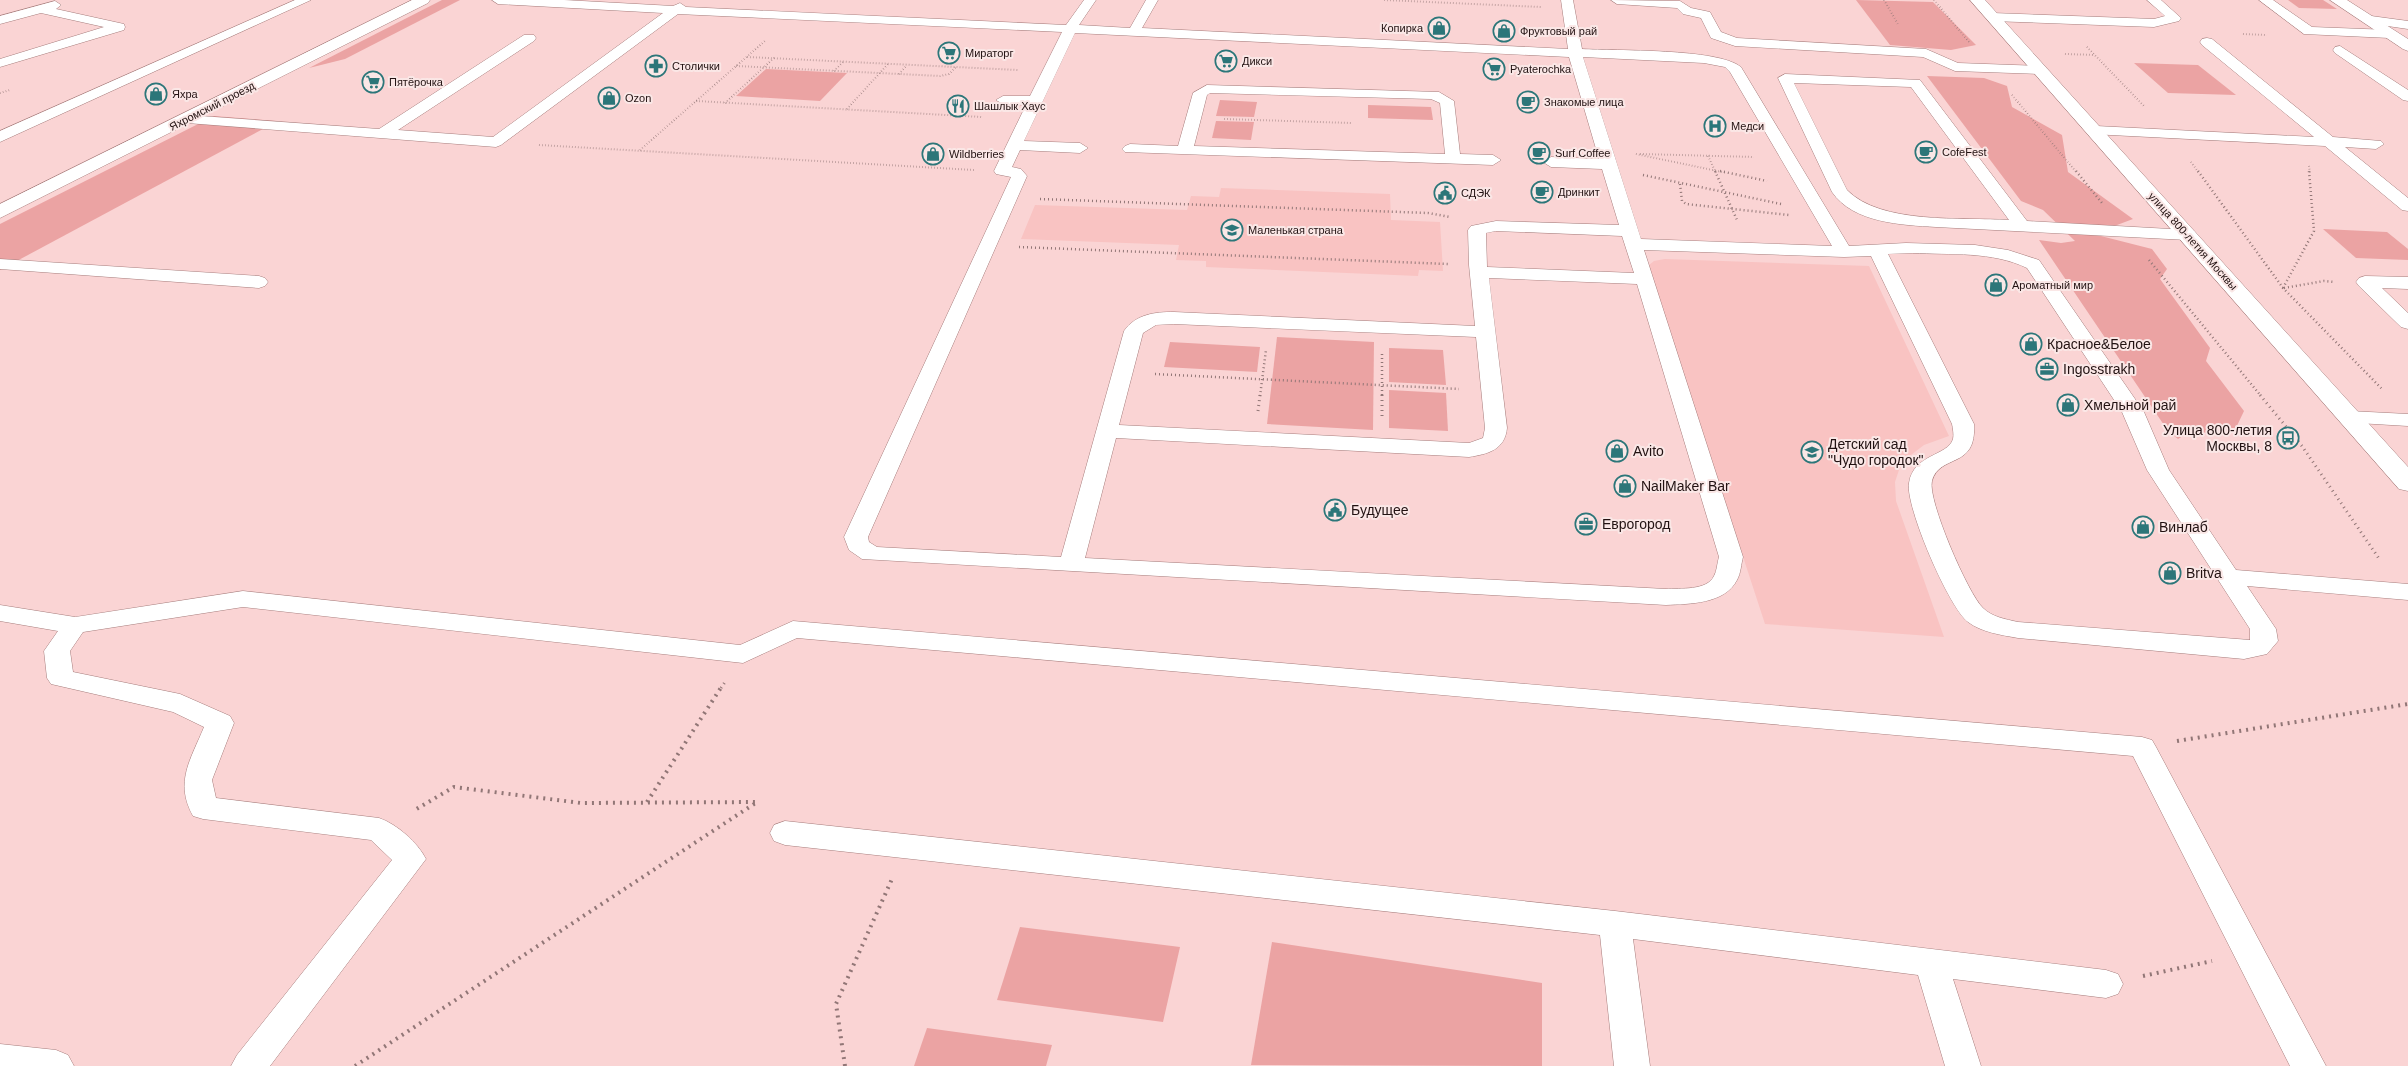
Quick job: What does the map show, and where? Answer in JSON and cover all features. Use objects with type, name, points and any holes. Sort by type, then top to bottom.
[{"type":"main road","name":"Яхромский проезд","points":[[0,212],[423,0]]},
{"type":"main road","name":"улица 800-летия Москвы","points":[[1977,0],[2096,131],[2408,483]]},
{"type":"main road","points":[[2337,0],[2408,46]]},
{"type":"lane","points":[[0,137],[305,0]]},
{"type":"lane","points":[[498,0],[1134,32],[1238,44],[1574,53],[1665,63],[1704,59],[1729,64],[1736,70],[1844,252]]},
{"type":"lane","points":[[187,119],[496,142],[688,0]]},
{"type":"lane","points":[[1090,0],[1070,30],[1002,171],[1015,172],[1019,176],[856,537],[856,545],[871,554],[1666,597],[1697,594],[1712,589],[1724,580],[1731,557],[1574,53],[1566,0]]},
{"type":"lane","points":[[1134,32],[1152,0]]},
{"type":"lane","points":[[1617,0],[1680,5],[1687,11],[1706,15],[1716,34],[1735,42],[1926,53],[1955,67],[2041,70]]},
{"type":"lane","points":[[1992,17],[2154,23],[2175,18],[2153,0]]},
{"type":"lane","points":[[2265,0],[2309,31],[2390,34]]},
{"type":"lane","points":[[0,20],[64,2]]},
{"type":"lane","points":[[0,63],[119,27],[41,9]]},
{"type":"lane","points":[[2367,20],[2408,25]]},
{"type":"lane","points":[[383,133],[529,38]]},
{"type":"lane","points":[[2207,42],[2408,206]]},
{"type":"lane","points":[[2340,50],[2408,97]]},
{"type":"lane","points":[[2022,226],[1915,83],[1785,78],[1840,192],[1857,206],[1884,215],[1906,219],[2022,226],[2126,232],[2188,235]]},
{"type":"lane","points":[[1186,150],[1203,90],[1220,88],[1434,95],[1447,101],[1453,159]]},
{"type":"lane","points":[[1003,100],[1036,102]]},
{"type":"lane","points":[[2096,131],[2332,145],[2376,144]]},
{"type":"lane","points":[[1014,145],[1080,148]]},
{"type":"lane","points":[[1130,149],[1493,160]]},
{"type":"lane","points":[[1551,162],[1610,167]]},
{"type":"lane","points":[[1106,431],[1469,450],[1481,448],[1491,443],[1496,437],[1476,236],[1480,228],[1496,226],[1750,248],[1844,252],[1878,250],[1913,248],[1966,258],[2013,255],[2033,264],[2133,412],[2158,470],[2262,629],[2265,641],[2258,648],[2244,650],[2018,630],[1993,625],[1973,614],[1962,600],[1921,500],[1918,486],[1927,466],[1959,450],[1964,444],[1966,435],[1963,424],[1878,250]]},
{"type":"lane","points":[[0,264],[259,282]]},
{"type":"lane","points":[[1479,272],[1645,279]]},
{"type":"lane","points":[[2408,283],[2364,282],[2408,322]]},
{"type":"lane","points":[[1071,565],[1122,372],[1134,331],[1140,324],[1148,320],[1174,318],[1486,332]]},
{"type":"lane","points":[[2349,417],[2408,420]]},
{"type":"lane","points":[[2228,577],[2405,592]]},
{"type":"lane","points":[[0,613],[75,625],[243,599],[743,654],[793,630],[2142,747],[2308,1066]]},
{"type":"lane","points":[[75,625],[57,651],[60,678],[180,704],[220,723],[196,780],[203,808],[379,830],[411,859],[249,1066]]},
{"type":"lane","points":[[785,833],[1615,924],[2106,984]]},
{"type":"lane","points":[[1615,924],[1632,1066]]},
{"type":"lane","points":[[1931,963],[1964,1066]]},
{"type":"lane","points":[[0,1060],[56,1066]]},
{"type":"path","points":[[1384,0],[1447,1],[1526,6]]},
{"type":"path","points":[[1934,0],[1982,58],[1971,62],[1981,74],[2000,81],[2302,446],[2405,592]]},
{"type":"path","points":[[2060,19],[2171,134],[2283,288],[2387,395]]},
{"type":"path","points":[[640,150],[772,34]]},
{"type":"path","points":[[2235,34],[2273,35]]},
{"type":"path","points":[[2057,54],[2095,55]]},
{"type":"path","points":[[747,57],[1023,70]]},
{"type":"path","points":[[725,103],[774,58]]},
{"type":"path","points":[[834,71],[843,61]]},
{"type":"path","points":[[846,109],[888,64]]},
{"type":"path","points":[[898,74],[907,64]]},
{"type":"path","points":[[736,66],[940,76],[949,74],[956,67]]},
{"type":"path","points":[[1257,152],[1267,90]]},
{"type":"path","points":[[1194,118],[1351,124],[1352,93]]},
{"type":"path","points":[[696,101],[991,117]]},
{"type":"path","points":[[496,142],[1002,171]]},
{"type":"path","points":[[2283,288],[2314,231],[2308,154],[2332,145]]},
{"type":"path","points":[[1788,159],[1630,153],[1806,189]]},
{"type":"path","points":[[1708,156],[1750,248]]},
{"type":"path","points":[[1610,167],[1820,212]]},
{"type":"path","points":[[1680,183],[1682,201],[1686,204],[1794,216]]},
{"type":"path","points":[[1009,198],[1428,213],[1451,217],[1480,228]]},
{"type":"path","points":[[988,246],[1443,264]]},
{"type":"path","points":[[2283,288],[2324,281]]},
{"type":"path","points":[[1255,439],[1270,322]]},
{"type":"path","points":[[1382,328],[1382,446]]},
{"type":"path","points":[[1122,372],[1492,391]]},
{"type":"path","points":[[646,802],[743,654]]},
{"type":"path","points":[[2142,747],[2408,704]]},
{"type":"path","points":[[355,1066],[756,802],[581,803],[454,787],[379,830]]},
{"type":"path","points":[[845,1066],[836,1004],[906,846]]},
{"type":"path","points":[[2106,984],[2249,952]]},
{"type":"shaded area","points":[[442,0],[460,0],[345,59],[309,68]]},
{"type":"shaded area","points":[[1856,0],[1933,2],[1976,45],[1951,50],[1890,45]]},
{"type":"shaded area","points":[[2288,0],[2323,0],[2337,9],[2299,8]]},
{"type":"shaded area","points":[[2134,63],[2198,65],[2236,95],[2168,93]]},
{"type":"shaded area","points":[[766,69],[847,73],[820,101],[736,96]]},
{"type":"shaded area","points":[[1927,76],[1984,78],[2007,86],[2012,107],[2062,135],[2068,172],[2133,219],[2093,234],[2152,249],[2167,269],[2160,279],[2210,348],[2206,361],[2244,411],[2234,432],[2188,433],[2178,439],[2168,431],[2039,240],[2061,243],[2075,241],[2043,210],[2021,201]]},
{"type":"shaded area","points":[[1220,100],[1257,102],[1254,117],[1216,116]]},
{"type":"shaded area","points":[[1368,105],[1431,107],[1433,120],[1368,118]]},
{"type":"shaded area","points":[[214,116],[278,121],[0,270],[0,224]]},
{"type":"shaded area","points":[[1216,121],[1254,122],[1251,140],[1212,138]]},
{"type":"shaded area","name":"Маленькая страна","points":[[1221,188],[1390,194],[1391,220],[1440,222],[1443,271],[1419,270],[1418,276],[1206,267],[1206,261],[1176,260],[1179,245],[1021,239],[1035,205],[1187,210],[1191,196],[1219,197]]},
{"type":"shaded area","points":[[2323,229],[2387,232],[2408,249],[2408,260],[2356,258]]},
{"type":"shaded area","name":"Детский сад \"Чудо городок\"","points":[[1665,259],[1869,266],[1949,436],[1924,445],[1907,458],[1899,470],[1895,482],[1896,501],[1944,637],[1765,624],[1649,269],[1649,265],[1654,261]]},
{"type":"shaded area","points":[[1277,337],[1374,342],[1373,430],[1267,424]]},
{"type":"shaded area","points":[[1170,342],[1260,347],[1257,372],[1164,367]]},
{"type":"shaded area","points":[[1389,348],[1443,350],[1446,385],[1389,382]]},
{"type":"shaded area","points":[[1389,390],[1446,393],[1448,431],[1389,428]]},
{"type":"shaded area","points":[[1020,927],[1180,947],[1163,1022],[997,1000]]},
{"type":"shaded area","points":[[1272,942],[1542,983],[1542,1066],[1251,1065]]},
{"type":"shaded area","points":[[927,1028],[1052,1045],[1046,1066],[914,1066]]},
{"type":"place","name":"Копирка","points":[[1439,28]]},
{"type":"place","name":"Фруктовый рай","points":[[1504,31]]},
{"type":"place","name":"Мираторг","points":[[949,53]]},
{"type":"place","name":"Дикси","points":[[1226,61]]},
{"type":"place","name":"Столички","points":[[656,66]]},
{"type":"place","name":"Pyaterochka","points":[[1494,69]]},
{"type":"place","name":"Пятёрочка","points":[[373,82]]},
{"type":"place","name":"Яхра","points":[[156,94]]},
{"type":"place","name":"Ozon","points":[[609,98]]},
{"type":"place","name":"Знакомые лица","points":[[1528,102]]},
{"type":"place","name":"Шашлык Хаус","points":[[958,106]]},
{"type":"place","name":"Медси","points":[[1715,126]]},
{"type":"place","name":"CofeFest","points":[[1926,152]]},
{"type":"place","name":"Surf Coffee","points":[[1539,153]]},
{"type":"place","name":"Wildberries","points":[[933,154]]},
{"type":"place","name":"Дринкит","points":[[1542,192]]},
{"type":"place","name":"СДЭК","points":[[1445,193]]},
{"type":"place","name":"Маленькая страна","points":[[1232,230]]},
{"type":"place","name":"Ароматный мир","points":[[1996,285]]},
{"type":"place","name":"Красное&Белое","points":[[2031,344]]},
{"type":"place","name":"Ingosstrakh","points":[[2047,369]]},
{"type":"place","name":"Хмельной рай","points":[[2068,405]]},
{"type":"place","name":"Улица 800-летия Москвы, 8","points":[[2288,438]]},
{"type":"place","name":"Avito","points":[[1617,451]]},
{"type":"place","name":"Детский сад \"Чудо городок\"","points":[[1812,452]]},
{"type":"place","name":"NailMaker Bar","points":[[1625,486]]},
{"type":"place","name":"Будущее","points":[[1335,510]]},
{"type":"place","name":"Еврогород","points":[[1586,524]]},
{"type":"place","name":"Винлаб","points":[[2143,527]]},
{"type":"place","name":"Britva","points":[[2170,573]]}]
